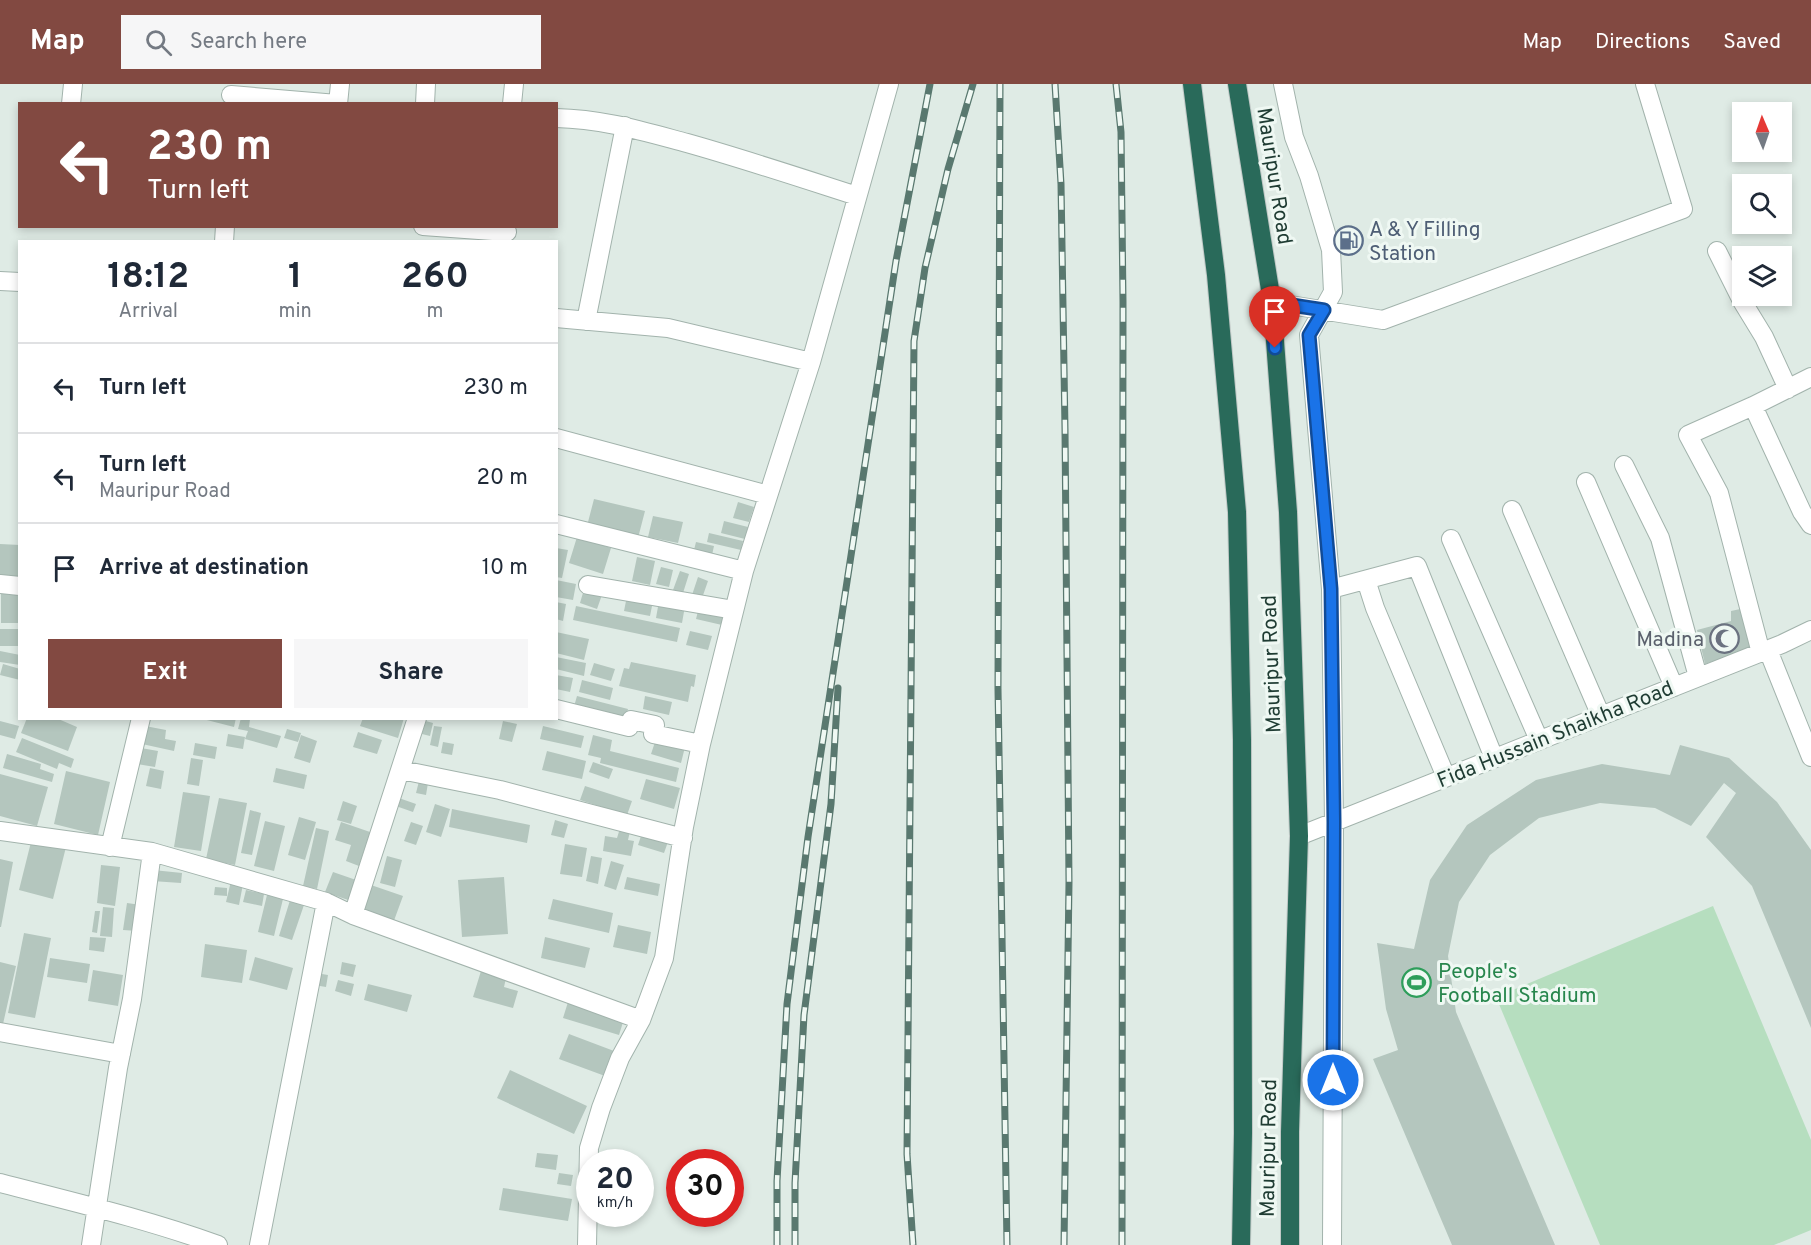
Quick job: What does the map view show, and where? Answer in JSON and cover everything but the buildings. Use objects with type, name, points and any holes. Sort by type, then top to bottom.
[{"type":"highway","name":"Mauripur Road","points":[[1192,84],[1216,275],[1237,512],[1242,740],[1241,1245]]},
{"type":"highway","name":"Mauripur Road","points":[[1237,84],[1272,302],[1288,512],[1299,836],[1290,1132],[1290,1245]]},
{"type":"street","points":[[71,102],[74,84]]},
{"type":"street","points":[[338,102],[340,84]]},
{"type":"street","points":[[425,102],[426,84]]},
{"type":"street","points":[[512,102],[514,84]]},
{"type":"street","points":[[586,1245],[589,1148],[620,1058],[641,1020],[664,958],[682,838],[701,744],[744,571],[811,362],[889,84]]},
{"type":"street","points":[[1283,84],[1294,137],[1309,176],[1331,250],[1333,292],[1309,335],[1331,589],[1334,822],[1332,1245]]},
{"type":"street","points":[[1272,302],[1383,320],[1683,209],[1646,84]]},
{"type":"street","points":[[231,94],[317,102]]},
{"type":"street","points":[[558,118],[585,119],[625,126],[747,160],[857,196]]},
{"type":"street","points":[[586,321],[625,126]]},
{"type":"street","points":[[447,228],[507,233]]},
{"type":"street","points":[[1716,251],[1764,337],[1788,389]]},
{"type":"street","points":[[0,281],[18,282]]},
{"type":"street","points":[[558,318],[668,328],[811,362]]},
{"type":"street","points":[[1811,377],[1688,435],[1719,493],[1765,651],[1811,757]]},
{"type":"street","points":[[1753,406],[1802,512],[1811,525]]},
{"type":"street","points":[[558,439],[768,495]]},
{"type":"street","points":[[1624,465],[1660,538],[1698,677]]},
{"type":"street","points":[[1586,482],[1674,687]]},
{"type":"street","points":[[1512,510],[1601,716]]},
{"type":"street","points":[[558,524],[744,571]]},
{"type":"street","points":[[1451,538],[1539,740]]},
{"type":"street","points":[[1331,589],[1417,566],[1494,758]]},
{"type":"street","points":[[1366,580],[1446,777]]},
{"type":"street","points":[[0,584],[18,586]]},
{"type":"street","points":[[588,585],[734,610]]},
{"type":"street","name":"Fida Hussain Shaikha Road","points":[[1299,836],[1765,651],[1811,630]]},
{"type":"street","points":[[558,709],[629,727],[631,720],[655,725],[653,734],[701,744]]},
{"type":"street","points":[[110,847],[141,720]]},
{"type":"street","points":[[353,915],[416,720]]},
{"type":"street","points":[[401,770],[500,790],[682,838]]},
{"type":"street","points":[[0,831],[152,852],[327,902],[353,915],[641,1020]]},
{"type":"street","points":[[91,1245],[121,1054],[132,999],[152,852]]},
{"type":"street","points":[[259,1245],[327,902]]},
{"type":"street","points":[[0,1032],[121,1054]]},
{"type":"street","points":[[0,1183],[97,1207],[218,1245]]},
{"type":"green space","points":[[1713,906],[1811,1140],[1811,1230],[1774,1245],[1600,1245],[1496,997]]},
{"type":"railway","points":[[777,1245],[777,1181],[787,1004],[808,837],[896,261],[930,84]]},
{"type":"railway","points":[[913,1245],[907,1154],[914,341],[925,268],[948,169],[973,84]]},
{"type":"railway","points":[[1000,84],[998,689],[1007,1245]]},
{"type":"railway","points":[[1055,84],[1061,184],[1069,882],[1064,1245]]},
{"type":"railway","points":[[1116,84],[1121,132],[1123,302],[1122,1245]]},
{"type":"railway","points":[[795,1245],[795,1183],[804,1015],[831,804],[838,688]]},
{"type":"place","name":"A & Y Filling Station","points":[[1348,241]]},
{"type":"place","name":"Madina","points":[[1725,639]]},
{"type":"place","name":"People's Football Stadium","points":[[1417,983]]},
{"type":"route","points":[[1275,348],[1272,302],[1324,310],[1309,335],[1331,589],[1334,822],[1333,1080]]}]
